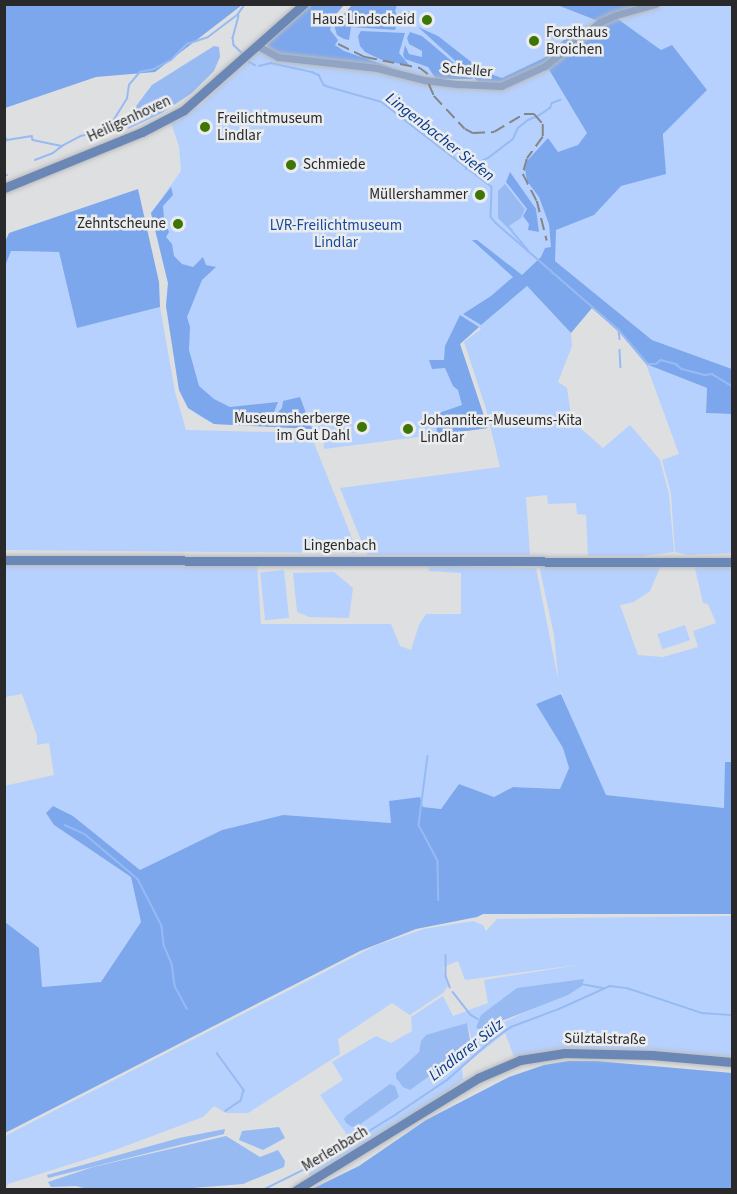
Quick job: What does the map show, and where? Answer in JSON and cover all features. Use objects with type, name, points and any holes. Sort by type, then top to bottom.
[{"type":"main road","name":"Heiligenhoven","points":[[4,188],[163,122],[206,93],[304,4]]},
{"type":"main road","name":"Lingenbach","points":[[4,560],[732,562]]},
{"type":"main road","name":"Sülztalstraße","points":[[390,1133],[478,1078],[520,1060],[564,1053],[651,1055],[732,1062]]},
{"type":"main road","name":"Merlenbach","points":[[296,1190],[390,1133]]},
{"type":"street","name":"Scheller","points":[[258,46],[278,57],[376,68],[424,80],[501,86],[545,66],[600,22],[655,4]]},
{"type":"green space","points":[[381,5],[557,5],[598,21],[520,77],[482,85],[471,80],[424,78],[393,68],[317,59],[325,28]]},
{"type":"green space","name":"LVR-Freilichtmuseum Lindlar","points":[[659,5],[732,5],[732,369],[652,340],[555,261],[527,286],[571,333],[572,346],[558,382],[567,388],[572,421],[603,448],[630,425],[660,460],[669,494],[674,552],[642,556],[588,556],[586,515],[577,514],[576,503],[548,504],[547,495],[526,497],[530,555],[367,555],[340,488],[500,467],[486,409],[464,342],[481,329],[479,327],[460,344],[488,428],[324,449],[323,435],[318,435],[312,429],[214,424],[201,417],[188,408],[179,390],[166,306],[168,283],[151,213],[181,171],[179,146],[171,123],[201,105],[259,50],[274,59],[391,73],[426,82],[482,89],[502,89],[548,68],[569,103],[665,174],[661,50],[615,17]]},
{"type":"green space","points":[[11,251],[59,252],[77,328],[160,307],[175,392],[186,430],[310,433],[358,553],[5,550],[4,266]]},
{"type":"green space","points":[[646,364],[707,388],[706,413],[732,414],[732,553],[688,555],[675,552],[671,494],[662,460],[679,454]]},
{"type":"green space","points":[[5,563],[257,563],[261,624],[391,624],[400,646],[411,650],[419,625],[426,614],[461,614],[461,573],[429,571],[429,566],[536,568],[561,694],[536,704],[563,748],[569,768],[560,789],[513,787],[494,797],[459,784],[441,809],[423,807],[391,823],[283,816],[222,830],[140,870],[73,816],[54,825],[131,877],[141,922],[101,983],[41,987],[39,948],[5,922],[4,786],[54,775],[49,743],[37,745],[37,736],[22,694],[5,697]]},
{"type":"green space","points":[[694,564],[732,564],[732,762],[725,762],[725,808],[605,795],[586,756],[559,687],[554,635],[539,565],[661,565],[650,591],[634,602],[620,605],[638,655],[663,657],[698,647],[693,631],[716,623],[708,604],[703,603]]},
{"type":"green space","points":[[284,570],[289,618],[265,620],[260,573]]},
{"type":"green space","points":[[334,572],[353,588],[349,618],[309,617],[297,612],[293,573]]},
{"type":"green space","points":[[685,625],[690,640],[662,649],[657,634]]},
{"type":"green space","points":[[732,916],[732,1057],[565,1048],[514,1057],[505,1033],[462,1067],[463,1080],[389,1132],[311,1179],[306,1168],[351,1141],[320,1095],[343,1080],[332,1062],[376,1036],[391,1043],[412,1031],[411,1017],[443,996],[453,1016],[488,1003],[484,980],[584,964],[465,980],[458,961],[443,967],[448,986],[443,993],[410,1015],[392,1003],[338,1039],[340,1054],[248,1113],[226,1113],[214,1106],[203,1117],[115,1150],[8,1184],[5,1190],[5,1136],[377,945],[424,929],[473,921],[483,925],[486,931],[497,919]],"holes":[[[496,1005],[534,1008],[485,1031],[481,1015]],[[467,1023],[472,1040],[396,1073],[419,1052],[421,1041],[429,1035]]]},
{"type":"shaded area","points":[[4,5],[242,5],[155,72],[96,77],[5,108]]},
{"type":"shaded area","points":[[311,5],[344,5],[333,18],[330,30],[338,40],[335,45],[344,51],[393,68],[277,54],[270,50],[266,45]]},
{"type":"shaded area","points":[[352,5],[397,5],[395,11],[399,19],[395,30],[351,27],[349,40],[337,35],[334,25]]},
{"type":"shaded area","points":[[557,5],[649,5],[598,21]]},
{"type":"shaded area","points":[[615,17],[661,50],[672,45],[707,90],[663,134],[666,174],[621,186],[594,215],[556,230],[555,261],[652,340],[732,369],[732,414],[706,413],[707,388],[646,364],[620,333],[592,308],[571,333],[527,286],[481,325],[463,314],[491,296],[513,277],[472,240],[477,240],[522,275],[541,257],[545,248],[551,247],[549,224],[539,197],[527,181],[525,169],[527,161],[548,138],[558,152],[578,145],[587,133],[548,68],[596,27]]},
{"type":"shaded area","points":[[418,27],[438,36],[484,72],[502,78],[544,58],[573,32],[589,29],[545,64],[501,84],[482,85]]},
{"type":"shaded area","points":[[361,31],[405,33],[399,53],[410,66],[382,60],[365,52],[360,46],[358,36]]},
{"type":"shaded area","points":[[410,32],[422,36],[473,79],[436,79],[428,67],[405,59],[403,55],[405,45],[409,54],[422,57],[422,51],[409,44],[407,38]]},
{"type":"shaded area","points":[[214,46],[219,47],[220,57],[214,71],[192,93],[162,113],[128,129],[124,122],[152,85]]},
{"type":"shaded area","points":[[510,172],[536,209],[539,232],[528,230],[529,224],[523,216],[527,209],[506,182]]},
{"type":"shaded area","points":[[505,184],[525,209],[521,218],[509,226],[513,230],[511,231],[498,218],[498,191]]},
{"type":"shaded area","points":[[171,187],[173,195],[163,206],[164,219],[169,232],[166,237],[172,244],[174,256],[182,264],[193,267],[203,257],[206,265],[216,267],[202,280],[187,317],[190,327],[189,350],[199,386],[214,399],[230,407],[278,402],[274,412],[265,412],[271,419],[282,408],[283,401],[300,397],[312,429],[214,424],[188,408],[179,390],[166,306],[168,283],[151,213]]},
{"type":"shaded area","points":[[138,189],[159,282],[160,307],[77,328],[59,252],[11,251],[5,266],[5,242],[9,233]]},
{"type":"shaded area","points":[[460,315],[479,327],[460,344],[488,428],[437,435],[436,414],[462,405],[458,390],[453,386],[445,368],[432,369],[429,360],[444,360],[445,346]]},
{"type":"shaded area","points":[[561,694],[606,795],[724,808],[725,762],[732,762],[732,914],[483,914],[416,929],[360,951],[5,1133],[5,922],[39,948],[42,987],[101,982],[141,922],[131,877],[54,825],[46,813],[53,806],[73,816],[140,870],[222,830],[283,815],[391,823],[389,801],[420,797],[423,807],[441,809],[459,784],[494,797],[513,787],[560,789],[569,768],[563,748],[536,704]]},
{"type":"shaded area","points":[[584,979],[582,986],[568,995],[504,1020],[485,1031],[476,1028],[481,1015],[517,988]]},
{"type":"shaded area","points":[[467,1023],[471,1046],[410,1090],[403,1087],[396,1078],[396,1073],[419,1052],[421,1041],[426,1035]]},
{"type":"shaded area","points":[[568,1061],[596,1061],[732,1073],[732,1189],[312,1189],[359,1166],[426,1120],[509,1077],[544,1065]]},
{"type":"shaded area","points":[[390,1084],[395,1086],[399,1097],[359,1125],[352,1127],[346,1123],[344,1119],[346,1116]]},
{"type":"shaded area","points":[[279,1127],[285,1138],[263,1150],[239,1140],[242,1131]]},
{"type":"shaded area","points":[[225,1129],[224,1134],[48,1178],[47,1175],[179,1138]]},
{"type":"shaded area","points":[[226,1136],[260,1157],[278,1150],[285,1161],[284,1167],[243,1184],[180,1189],[88,1189],[76,1186],[51,1187],[48,1182],[93,1167]]},
{"type":"waterway","points":[[4,134],[7,140],[32,136],[33,140],[62,146],[81,136],[108,129],[127,98],[129,85],[140,72],[154,69],[171,60],[187,44],[208,37],[238,14],[245,4]]},
{"type":"waterway","name":"Lingenbacher Siefen","points":[[239,16],[233,38],[234,45],[242,53]]},
{"type":"waterway","name":"Lingenbacher Siefen","points":[[249,62],[255,65]]},
{"type":"waterway","name":"Lingenbacher Siefen","points":[[259,66],[271,63],[312,72],[319,75],[324,85],[382,102],[492,187],[491,217],[496,223],[619,330],[620,339]]},
{"type":"waterway","points":[[466,169],[488,158],[513,139],[518,128],[550,108],[552,103],[560,100]]},
{"type":"waterway","points":[[35,160],[61,147]]},
{"type":"waterway","name":"Lingenbacher Siefen","points":[[512,231],[528,250]]},
{"type":"waterway","name":"Lingenbacher Siefen","points":[[619,330],[648,364],[656,364],[661,360],[676,364],[682,369],[705,375],[712,374],[732,386]]},
{"type":"waterway","name":"Lingenbacher Siefen","points":[[620,350],[621,367]]},
{"type":"waterway","points":[[428,756],[419,825],[438,861],[439,900]]},
{"type":"waterway","points":[[65,825],[86,835],[138,879],[162,926],[164,945],[172,964],[175,986],[187,1009]]},
{"type":"waterway","points":[[446,955],[446,976],[450,987]]},
{"type":"waterway","points":[[581,984],[603,988]]},
{"type":"waterway","name":"Lindlarer Sülz","points":[[263,1190],[319,1162],[392,1117],[447,1080],[491,1041],[511,1027],[610,986],[627,988],[702,1013],[732,1015]]},
{"type":"waterway","points":[[453,992],[471,1015],[478,1019]]},
{"type":"waterway","points":[[217,1053],[244,1090],[241,1101],[226,1111]]},
{"type":"railway","points":[[338,44],[365,57],[420,68],[428,74]]},
{"type":"railway","points":[[429,84],[434,96],[465,129],[473,133],[494,132],[524,114],[534,114],[543,124],[543,137],[527,159],[523,174],[537,201],[547,241]]},
{"type":"place","name":"Haus Lindscheid","points":[[427,20]]},
{"type":"place","name":"Forsthaus Broichen","points":[[534,41]]},
{"type":"place","name":"Freilichtmuseum Lindlar","points":[[205,127]]},
{"type":"place","name":"Schmiede","points":[[291,165]]},
{"type":"place","name":"Müllershammer","points":[[480,195]]},
{"type":"place","name":"Zehntscheune","points":[[178,224]]},
{"type":"place","name":"Museumsherberge im Gut Dahl","points":[[362,427]]},
{"type":"place","name":"Johanniter-Museums-Kita Lindlar","points":[[408,429]]}]
